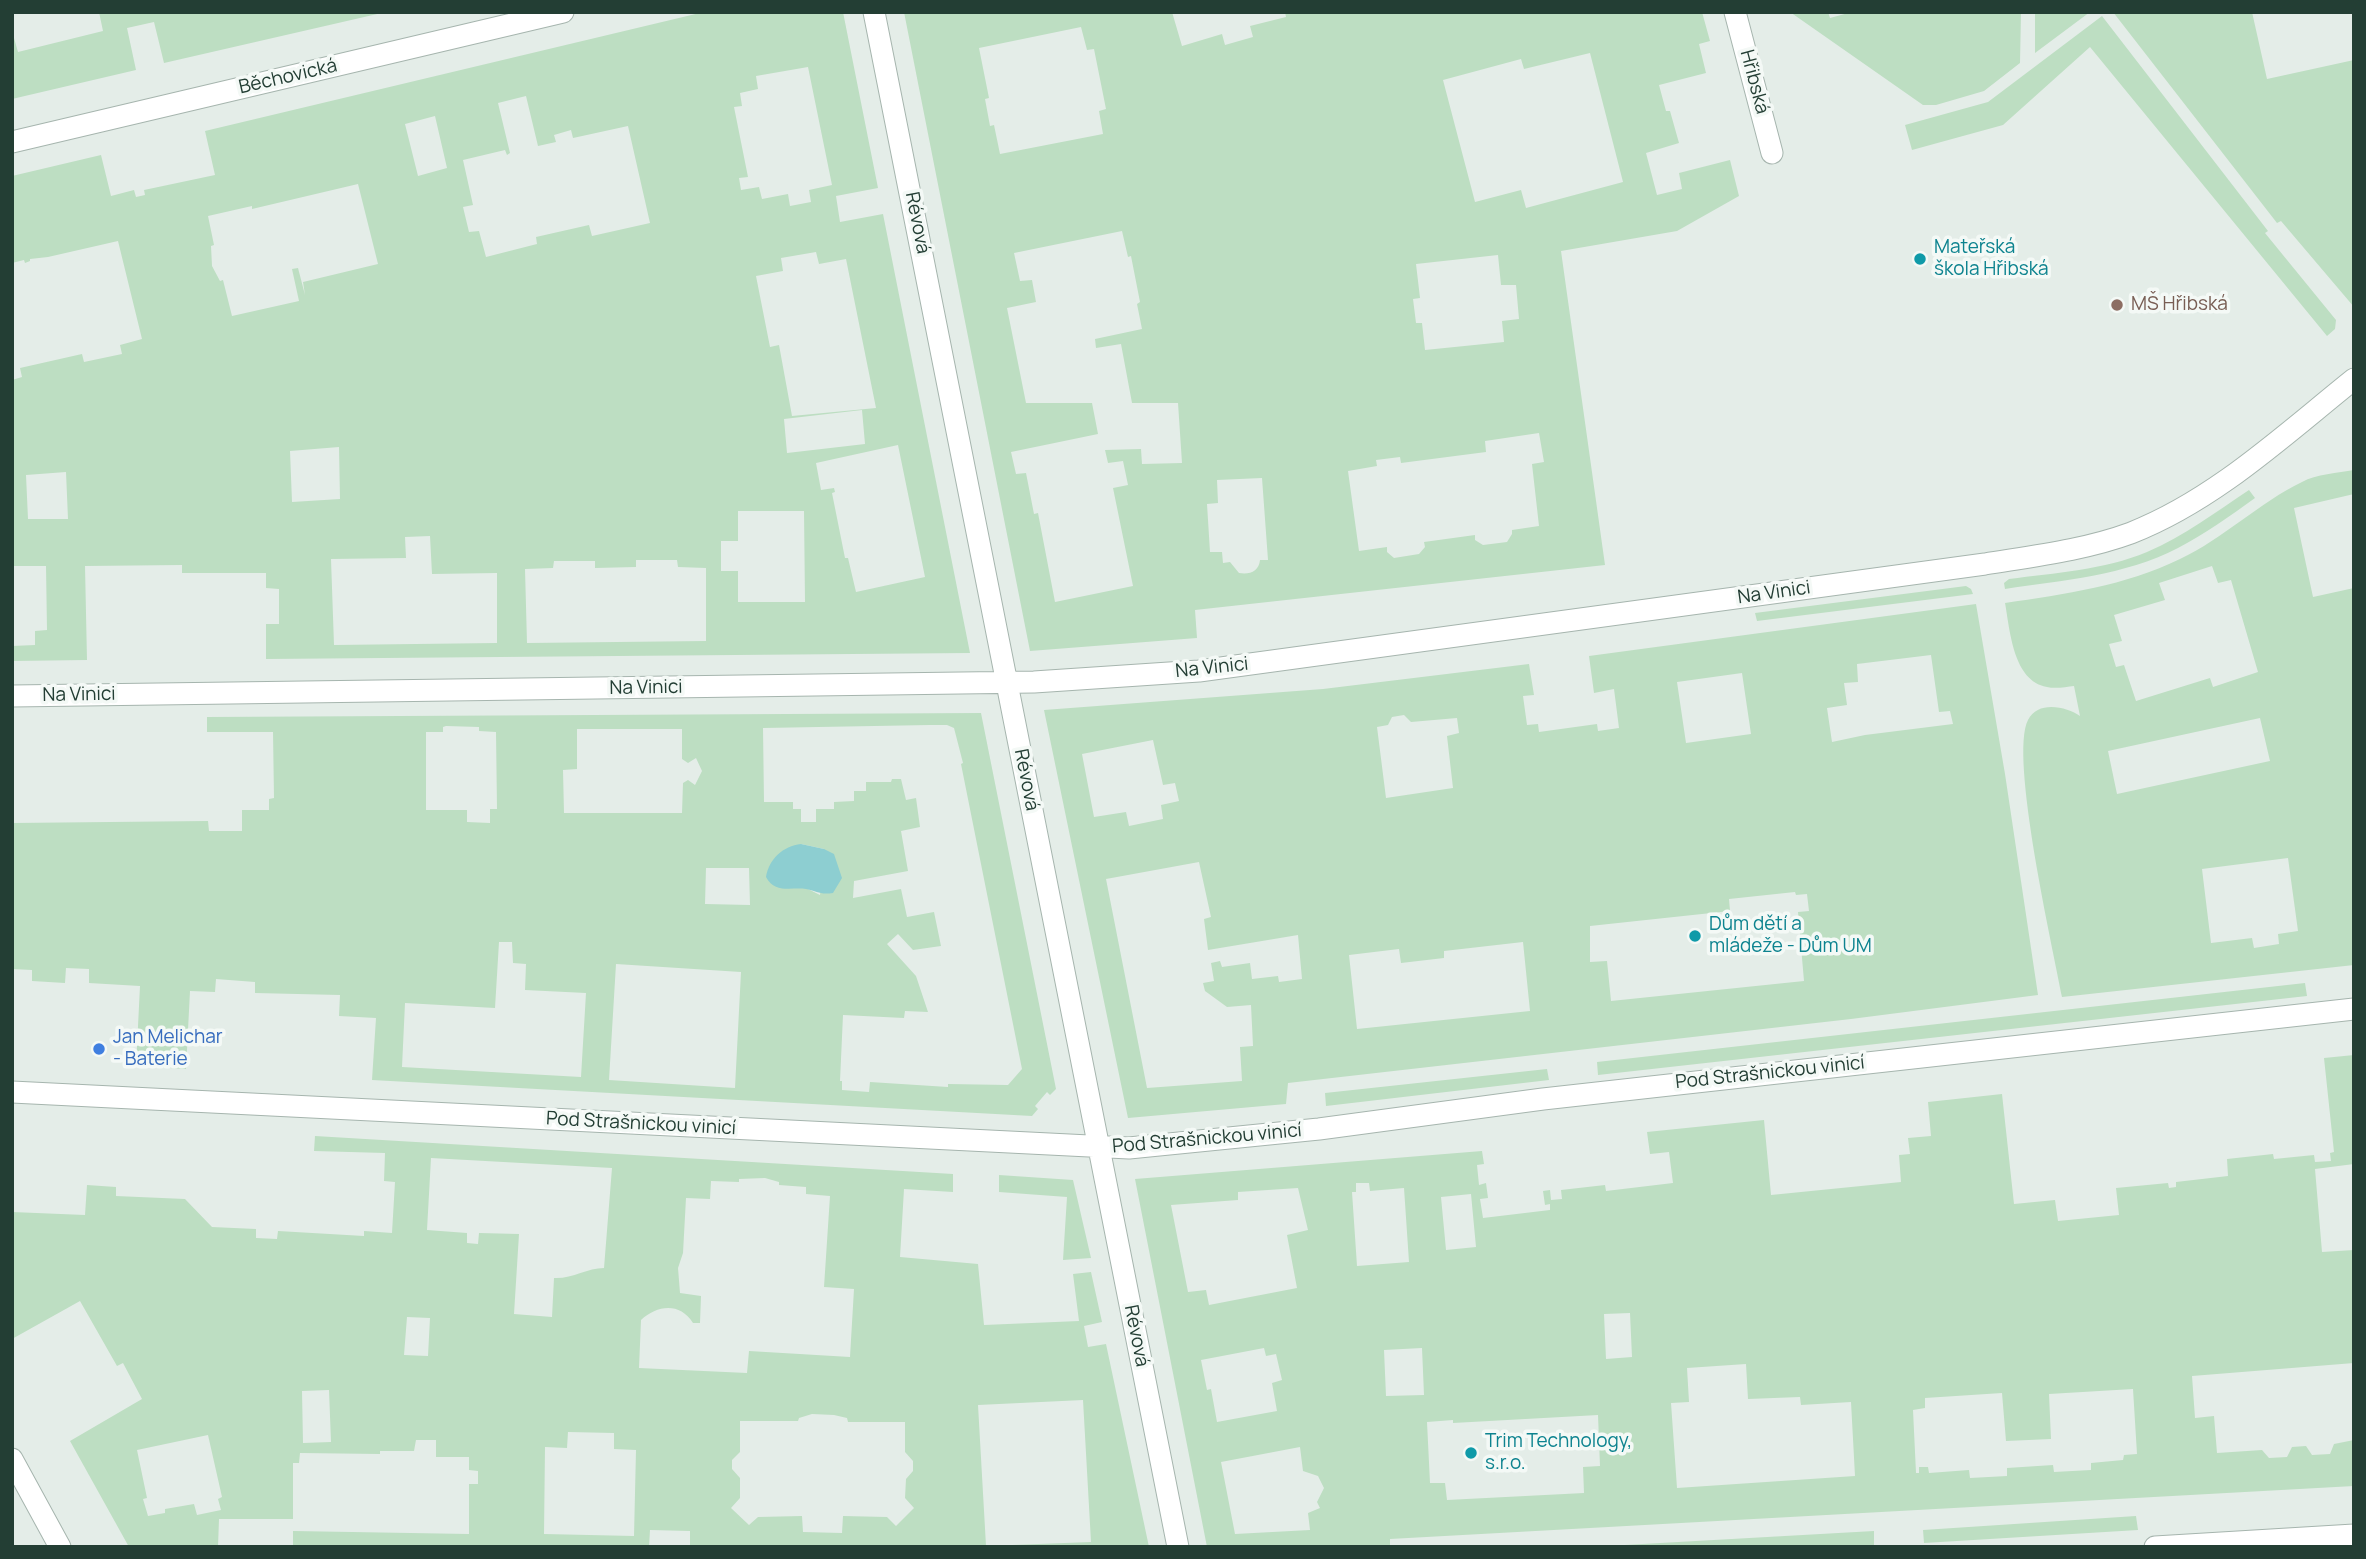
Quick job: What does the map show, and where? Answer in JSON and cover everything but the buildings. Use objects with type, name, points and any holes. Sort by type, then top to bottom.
[{"type":"street","name":"Běchovická","points":[[12,142],[563,12]]},
{"type":"street","name":"Révová","points":[[874,12],[1178,1547]]},
{"type":"street","name":"Hřibská","points":[[1735,12],[1772,153]]},
{"type":"street","name":"Na Vinici","points":[[12,696],[1008,683],[1199,671],[1985,564],[2089,545],[2131,533],[2178,511],[2253,460],[2354,379]]},
{"type":"street","name":"Pod Strašnickou vinicí","points":[[12,1092],[1129,1149],[1319,1129],[1543,1099],[2354,1009]]},
{"type":"street","points":[[12,1459],[54,1545]]},
{"type":"street","points":[[2155,1547],[2354,1535]]},
{"type":"green space","points":[[99,12],[386,12],[164,63],[154,22],[127,28],[136,70],[12,99],[12,31],[18,52],[103,31]]},
{"type":"green space","points":[[704,12],[843,12],[878,188],[836,196],[840,222],[883,214],[970,653],[266,659],[266,624],[279,624],[279,589],[266,588],[266,573],[182,573],[182,565],[85,566],[87,660],[12,661],[12,646],[35,645],[35,631],[47,630],[46,566],[12,566],[12,380],[22,377],[20,368],[82,354],[84,362],[122,354],[120,345],[142,339],[118,241],[30,259],[25,263],[24,260],[12,263],[12,176],[101,155],[111,196],[134,190],[136,197],[145,195],[144,190],[215,175],[205,131]],"holes":[[[808,67],[832,185],[809,190],[811,202],[790,206],[788,194],[762,199],[759,187],[741,190],[739,178],[748,177],[734,107],[742,106],[740,93],[758,89],[756,76]],[[526,96],[538,146],[556,142],[554,135],[571,130],[573,138],[628,126],[650,223],[592,236],[589,225],[536,237],[537,244],[486,257],[479,231],[469,232],[463,207],[473,205],[463,160],[505,150],[507,155],[510,153],[498,103]],[[435,116],[447,168],[418,176],[405,124]],[[358,184],[378,264],[303,282],[305,295],[298,268],[292,269],[299,301],[232,316],[223,280],[220,281],[212,266],[211,246],[214,245],[208,216],[252,206],[252,209]],[[816,252],[819,264],[846,259],[876,408],[792,416],[779,345],[770,347],[756,276],[783,271],[781,258]],[[862,410],[865,444],[787,453],[784,419]],[[898,445],[925,577],[856,592],[848,558],[845,558],[832,493],[835,492],[834,488],[821,490],[816,463]],[[339,447],[340,499],[292,502],[290,451]],[[66,472],[68,519],[28,519],[26,475]],[[738,511],[804,511],[805,602],[738,602],[738,571],[721,571],[721,541],[738,541]],[[430,536],[432,574],[497,573],[497,643],[334,645],[331,559],[406,558],[405,537]],[[636,560],[677,560],[678,567],[706,568],[706,641],[527,643],[525,569],[553,568],[554,561],[595,561],[595,568],[636,567]]]},
{"type":"green space","points":[[904,12],[1172,12],[1182,46],[1222,34],[1225,45],[1253,37],[1250,26],[1286,17],[1285,12],[1702,12],[1710,41],[1699,44],[1706,73],[1659,85],[1679,143],[1646,153],[1657,195],[1682,189],[1679,173],[1730,160],[1739,196],[1677,231],[1561,251],[1605,565],[1195,610],[1197,638],[1030,651]],"holes":[[[1081,27],[1087,50],[1094,49],[1106,109],[1099,111],[1103,134],[1000,154],[994,125],[990,126],[985,99],[989,98],[979,48]],[[1590,53],[1623,182],[1526,208],[1521,190],[1475,202],[1443,80],[1521,59],[1524,69]],[[1122,231],[1128,257],[1131,256],[1142,329],[1095,339],[1096,348],[1121,344],[1132,403],[1178,403],[1182,463],[1142,464],[1141,449],[1105,450],[1108,463],[1123,461],[1128,485],[1113,488],[1133,586],[1055,602],[1038,513],[1034,514],[1026,473],[1016,474],[1011,452],[1098,434],[1092,403],[1026,403],[1007,308],[1036,302],[1032,280],[1020,281],[1014,253]],[[1498,255],[1501,285],[1516,285],[1519,319],[1502,321],[1504,342],[1425,350],[1422,323],[1416,323],[1413,299],[1420,298],[1416,264]],[[1539,433],[1544,462],[1532,464],[1539,526],[1512,530],[1507,542],[1483,545],[1475,540],[1475,535],[1424,542],[1425,547],[1419,554],[1394,558],[1387,552],[1387,547],[1359,551],[1348,471],[1377,466],[1376,460],[1400,457],[1401,463],[1486,452],[1485,441]],[[1262,478],[1268,560],[1260,560],[1253,571],[1239,573],[1230,562],[1223,563],[1222,552],[1210,552],[1207,504],[1218,503],[1217,480]]]},
{"type":"green space","points":[[1790,12],[1828,12],[1830,18],[1852,12],[2021,12],[2020,63],[1984,91],[1936,105],[1923,105]]},
{"type":"green space","points":[[2035,12],[2090,12],[2035,53]]},
{"type":"green space","points":[[2113,12],[2252,12],[2267,79],[2354,60],[2354,307],[2281,221],[2277,223]]},
{"type":"green space","points":[[2102,16],[2268,231],[2265,233],[2336,320],[2335,329],[2327,336],[2090,47],[2003,125],[1912,150],[1905,125],[1988,102]]},
{"type":"green space","points":[[2354,470],[2354,494],[2294,508],[2313,597],[2354,588],[2354,965],[2062,997],[2028,811],[2024,740],[2028,720],[2039,710],[2060,708],[2080,716],[2074,686],[2057,688],[2036,683],[2020,665],[2005,603],[2094,588],[2159,568],[2196,551],[2286,490],[2320,475]],"holes":[[[2212,566],[2218,583],[2231,580],[2258,672],[2213,687],[2210,678],[2136,701],[2124,665],[2116,667],[2109,644],[2122,641],[2114,615],[2165,600],[2159,583]],[[2260,718],[2270,761],[2117,794],[2108,751]],[[2288,858],[2298,931],[2278,934],[2279,944],[2254,948],[2252,938],[2211,943],[2202,869]]]},
{"type":"green space","points":[[2249,490],[2255,498],[2198,537],[2157,557],[2093,576],[2005,589],[2004,583],[2009,579],[2097,567],[2147,552],[2187,531]]},
{"type":"green space","points":[[1966,586],[1973,594],[1757,621],[1755,613]]},
{"type":"green space","points":[[1976,604],[2038,995],[1288,1083],[1286,1104],[1128,1118],[1044,710],[1323,689],[1529,664],[1534,695],[1523,696],[1527,725],[1538,724],[1539,732],[1597,724],[1598,731],[1619,728],[1614,689],[1594,693],[1589,656]],"holes":[[[1931,655],[1939,712],[1950,711],[1953,724],[1832,742],[1827,708],[1847,705],[1844,683],[1858,682],[1857,664]],[[1742,673],[1751,734],[1686,743],[1677,682]],[[1404,715],[1411,722],[1457,718],[1459,733],[1447,736],[1453,788],[1386,798],[1377,727],[1388,725],[1392,717]],[[1153,740],[1163,785],[1175,783],[1179,801],[1161,805],[1163,819],[1129,826],[1126,812],[1094,817],[1082,754]],[[1199,862],[1211,917],[1204,919],[1208,950],[1298,935],[1302,979],[1279,982],[1278,976],[1252,979],[1250,963],[1222,967],[1220,961],[1211,963],[1214,981],[1203,983],[1205,991],[1227,1007],[1251,1005],[1253,1046],[1240,1047],[1242,1081],[1147,1088],[1106,879]],[[1795,892],[1796,895],[1807,894],[1809,911],[1798,912],[1804,981],[1611,1001],[1607,961],[1590,962],[1590,926],[1730,911],[1729,899]],[[1523,942],[1530,1011],[1357,1029],[1349,955],[1399,949],[1401,963],[1444,958],[1444,951]]]},
{"type":"green space","points":[[981,713],[1056,1089],[1050,1095],[1047,1092],[1035,1106],[1038,1109],[1032,1116],[372,1080],[376,1018],[339,1016],[340,995],[255,993],[255,982],[216,979],[215,992],[190,991],[186,1069],[136,1066],[140,986],[89,983],[89,969],[66,968],[65,983],[32,981],[32,970],[12,969],[12,823],[208,821],[209,831],[242,831],[242,810],[269,810],[269,799],[274,798],[273,732],[207,732],[207,717]],"holes":[[[930,725],[947,725],[954,728],[1022,1069],[1008,1085],[948,1084],[948,1087],[870,1082],[869,1092],[842,1090],[840,1081],[843,1015],[904,1018],[905,1011],[928,1012],[916,976],[887,944],[898,934],[913,950],[941,946],[934,912],[907,917],[901,889],[853,898],[854,881],[908,871],[901,831],[920,827],[916,798],[906,800],[901,779],[892,779],[891,782],[866,782],[866,791],[854,791],[854,801],[834,802],[834,809],[816,809],[816,822],[801,822],[801,809],[793,809],[793,802],[764,802],[763,728]],[[446,726],[479,727],[479,731],[496,732],[497,809],[490,809],[490,823],[467,822],[467,810],[426,810],[426,732],[443,732],[443,727]],[[577,729],[682,729],[682,759],[688,763],[696,758],[702,771],[695,785],[688,780],[683,783],[682,813],[564,813],[563,770],[577,769]],[[801,844],[824,849],[820,895],[808,889]],[[706,868],[749,868],[750,905],[705,904]],[[499,942],[512,942],[513,963],[526,964],[525,990],[586,993],[581,1077],[402,1067],[405,1003],[495,1008]],[[616,964],[741,972],[735,1088],[609,1080]]]},
{"type":"green space","points":[[2305,983],[2307,996],[1598,1075],[1597,1062]]},
{"type":"green space","points":[[2354,1055],[2354,1164],[2315,1169],[2322,1252],[2354,1250],[2354,1363],[2192,1376],[2195,1418],[2214,1416],[2217,1453],[2262,1450],[2269,1458],[2287,1457],[2292,1447],[2306,1446],[2312,1455],[2330,1454],[2334,1444],[2354,1440],[2354,1486],[1390,1539],[1390,1547],[1207,1547],[1135,1179],[1482,1151],[1484,1164],[1477,1165],[1479,1185],[1486,1183],[1488,1198],[1480,1199],[1483,1218],[1550,1210],[1550,1204],[1545,1205],[1543,1191],[1550,1190],[1551,1200],[1562,1199],[1561,1190],[1605,1185],[1606,1191],[1673,1183],[1669,1152],[1650,1154],[1647,1132],[1764,1120],[1771,1195],[1901,1182],[1899,1155],[1910,1154],[1908,1138],[1931,1136],[1928,1102],[2002,1094],[2014,1204],[2055,1200],[2058,1221],[2119,1215],[2116,1188],[2168,1183],[2169,1188],[2176,1187],[2176,1182],[2228,1176],[2227,1159],[2273,1154],[2274,1159],[2314,1155],[2315,1162],[2331,1161],[2330,1153],[2334,1152],[2324,1058]],"holes":[[[1356,1183],[1369,1183],[1370,1191],[1404,1188],[1409,1262],[1357,1266],[1352,1192],[1356,1192]],[[1298,1188],[1308,1230],[1287,1235],[1297,1288],[1209,1305],[1206,1290],[1188,1292],[1171,1205],[1238,1200],[1238,1192]],[[1471,1194],[1476,1247],[1446,1250],[1441,1197]],[[1630,1313],[1632,1357],[1606,1359],[1604,1314]],[[1264,1348],[1266,1356],[1276,1354],[1282,1380],[1272,1383],[1277,1411],[1217,1422],[1211,1389],[1207,1390],[1201,1360]],[[1422,1348],[1424,1395],[1386,1396],[1384,1350]],[[1746,1364],[1748,1399],[1800,1397],[1801,1405],[1851,1402],[1855,1476],[1677,1488],[1671,1403],[1689,1402],[1687,1368]],[[2133,1389],[2137,1454],[2124,1455],[2123,1460],[2091,1463],[2091,1470],[2054,1472],[2053,1465],[2007,1468],[2007,1476],[1970,1478],[1969,1470],[1929,1473],[1928,1467],[1919,1467],[1919,1473],[1916,1473],[1913,1410],[1925,1408],[1925,1398],[2002,1393],[2006,1441],[2051,1439],[2049,1394]],[[1598,1415],[1600,1466],[1583,1467],[1584,1493],[1447,1500],[1445,1483],[1430,1483],[1427,1422]],[[1300,1447],[1303,1471],[1318,1476],[1324,1488],[1317,1502],[1320,1508],[1308,1513],[1310,1530],[1235,1534],[1221,1462]]]},
{"type":"green space","points":[[1547,1069],[1549,1080],[1326,1106],[1325,1093]]},
{"type":"green space","points":[[315,1136],[953,1174],[953,1192],[904,1189],[900,1257],[978,1264],[984,1325],[1079,1321],[1073,1274],[1091,1272],[1102,1322],[1084,1326],[1088,1347],[1106,1344],[1149,1547],[690,1547],[690,1531],[650,1530],[649,1547],[293,1547],[293,1531],[469,1534],[469,1484],[478,1484],[478,1471],[469,1470],[469,1457],[436,1457],[436,1440],[416,1440],[414,1451],[380,1451],[380,1454],[300,1453],[299,1463],[293,1463],[293,1519],[219,1519],[218,1547],[129,1547],[70,1441],[142,1399],[123,1363],[117,1366],[80,1301],[12,1339],[12,1212],[85,1215],[87,1185],[116,1187],[116,1196],[185,1199],[212,1227],[256,1229],[256,1238],[277,1239],[278,1231],[364,1236],[364,1231],[392,1233],[395,1182],[384,1181],[385,1153],[314,1151]],"holes":[[[431,1158],[612,1168],[604,1268],[554,1278],[552,1317],[514,1314],[519,1234],[479,1233],[478,1244],[467,1243],[467,1233],[427,1230]],[[765,1178],[779,1182],[779,1185],[806,1187],[806,1194],[830,1196],[824,1287],[854,1289],[850,1357],[749,1351],[747,1373],[639,1368],[641,1320],[647,1315],[661,1309],[675,1309],[688,1316],[693,1323],[700,1323],[701,1296],[680,1293],[678,1268],[683,1253],[686,1198],[710,1199],[711,1181],[739,1182],[739,1179]],[[407,1317],[430,1318],[428,1356],[404,1355]],[[329,1390],[331,1442],[303,1443],[302,1391]],[[1083,1400],[1091,1542],[986,1546],[978,1405]],[[812,1414],[834,1415],[847,1418],[848,1422],[905,1422],[905,1452],[913,1461],[913,1471],[906,1479],[905,1498],[914,1508],[896,1526],[887,1517],[843,1516],[842,1533],[803,1532],[802,1516],[758,1517],[749,1525],[731,1508],[740,1498],[740,1478],[732,1469],[732,1460],[740,1452],[740,1421],[798,1421],[799,1418]],[[568,1432],[614,1433],[614,1449],[636,1450],[634,1536],[544,1534],[545,1447],[567,1448]],[[208,1435],[222,1497],[218,1499],[221,1510],[197,1515],[194,1504],[165,1509],[165,1513],[148,1516],[143,1499],[147,1498],[137,1450]]]},
{"type":"green space","points":[[999,1175],[1073,1180],[1091,1258],[1063,1260],[1067,1197],[999,1192]]},
{"type":"green space","points":[[2136,1516],[2138,1530],[1924,1543],[1923,1530]]},
{"type":"green space","points":[[1874,1531],[1874,1546],[1589,1547]]},
{"type":"water","points":[[801,844],[834,854],[842,878],[833,893],[779,888],[766,877],[778,854],[788,847]]},
{"type":"place","name":"Mateřská škola Hřibská","points":[[1920,259]]},
{"type":"place","name":"MŠ Hřibská","points":[[2117,305]]},
{"type":"place","name":"Dům dětí a mládeže - Dům UM","points":[[1695,936]]},
{"type":"place","name":"Jan Melichar - Baterie","points":[[99,1049]]},
{"type":"place","name":"Trim Technology, s.r.o.","points":[[1471,1453]]}]
